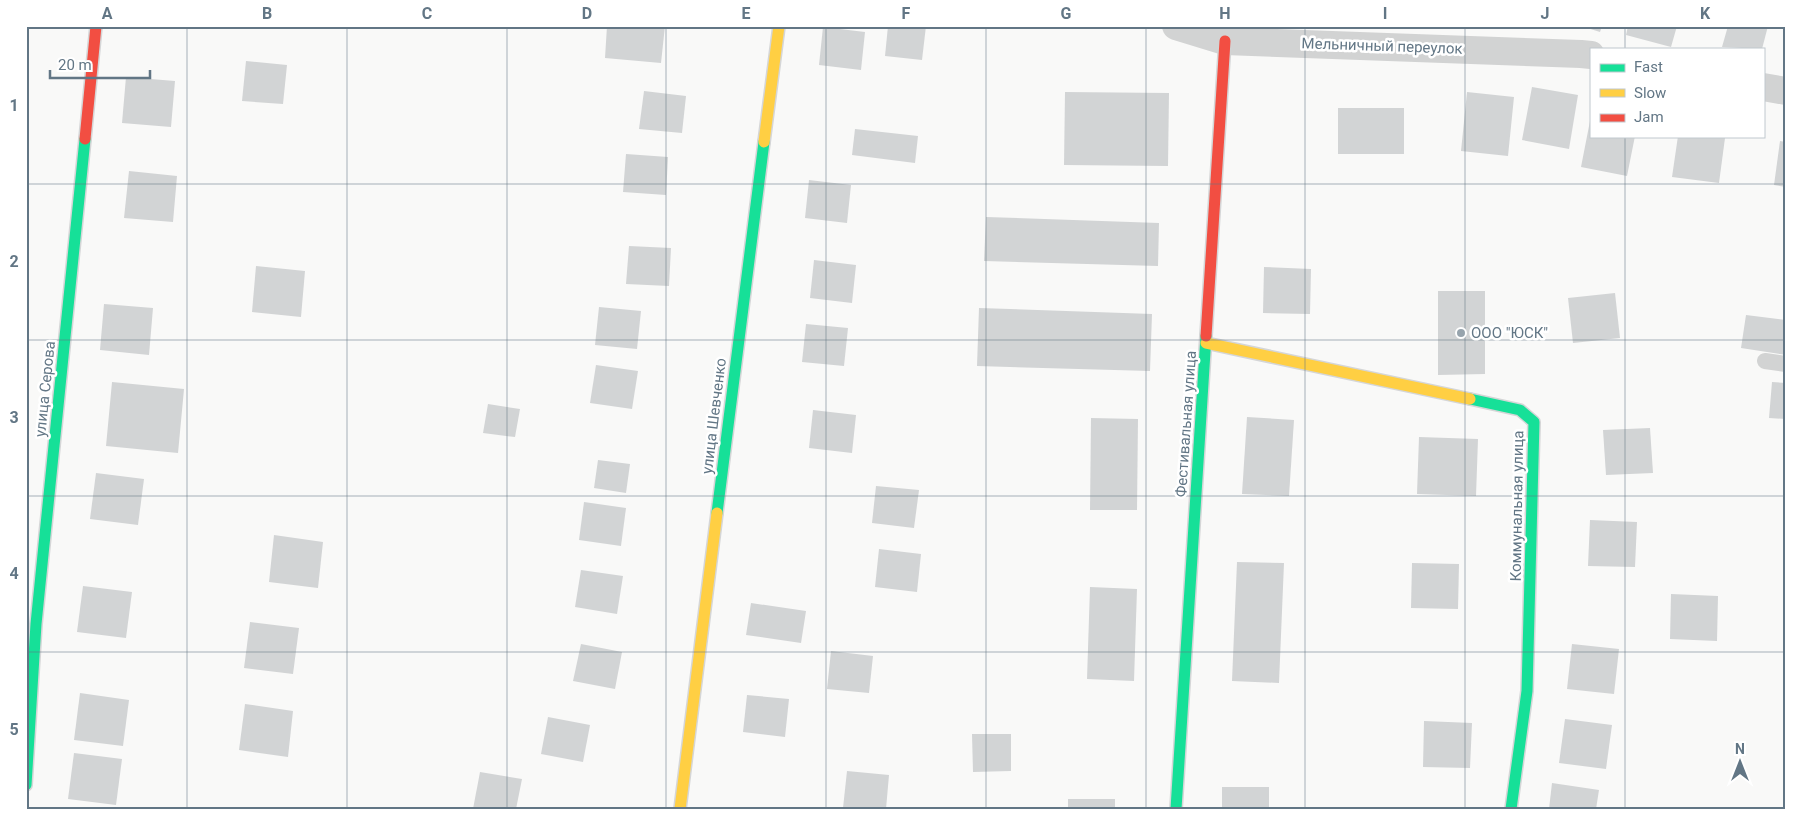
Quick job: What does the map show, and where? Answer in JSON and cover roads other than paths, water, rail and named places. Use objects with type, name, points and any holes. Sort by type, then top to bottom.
[{"type":"street","name":"улица Серова","points":[[26,784],[37,614],[96,26]]},
{"type":"street","name":"улица Шевченко","points":[[680,809],[779,26]]},
{"type":"street","name":"Мельничный переулок","points":[[1176,26],[1225,41],[1590,56]]},
{"type":"street","name":"Фестивальная улица","points":[[1176,809],[1225,41]]},
{"type":"street","points":[[1764,87],[1786,91]]},
{"type":"street","name":"Коммунальная улица","points":[[1206,343],[1520,410],[1534,422],[1527,691],[1511,809]]},
{"type":"lane","points":[[1765,361],[1786,364]]},
{"type":"place","name":"ООО \"ЮСК\"","points":[[1461,333]]}]
